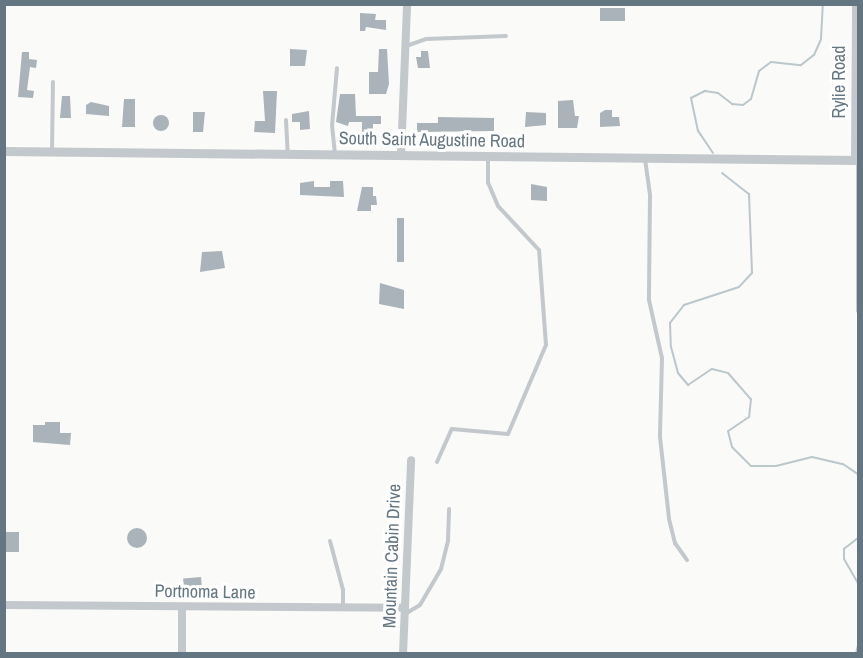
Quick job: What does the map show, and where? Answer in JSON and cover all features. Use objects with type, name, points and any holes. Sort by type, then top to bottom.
[{"type":"street","points":[[401,156],[407,4]]},
{"type":"street","name":"Rylie Road","points":[[856,4],[857,161]]},
{"type":"street","name":"South Saint Augustine Road","points":[[4,151],[857,161]]},
{"type":"street","name":"Mountain Cabin Drive","points":[[403,654],[411,460]]},
{"type":"street","name":"Portnoma Lane","points":[[4,605],[405,611]]},
{"type":"street","points":[[182,606],[182,654]]},
{"type":"lane","points":[[405,46],[426,39],[506,36]]},
{"type":"lane","points":[[335,155],[332,126],[337,68]]},
{"type":"lane","points":[[52,152],[53,82]]},
{"type":"lane","points":[[285,120],[288,154]]},
{"type":"lane","points":[[437,462],[452,429],[508,434],[546,345],[539,250],[498,206],[488,183],[489,157]]},
{"type":"lane","points":[[645,158],[650,196],[649,300],[662,358],[662,449],[675,543],[687,560]]},
{"type":"lane","points":[[857,161],[858,311]]},
{"type":"lane","points":[[405,611],[420,605],[441,569],[448,540],[449,509]]},
{"type":"lane","points":[[330,541],[343,590],[343,610]]},
{"type":"building","points":[[600,8],[625,8],[625,21],[600,21]]},
{"type":"building","points":[[360,13],[376,14],[375,20],[386,20],[386,30],[366,27],[365,31],[360,31]]},
{"type":"building","points":[[290,49],[307,50],[305,66],[290,66]]},
{"type":"building","points":[[379,49],[387,49],[389,84],[386,94],[369,94],[369,72],[378,72]]},
{"type":"building","points":[[421,51],[428,51],[430,68],[418,68],[416,57],[421,57]]},
{"type":"building","points":[[22,52],[29,52],[29,59],[37,60],[36,68],[30,67],[27,90],[34,91],[33,98],[18,97]]},
{"type":"building","points":[[263,91],[277,91],[275,133],[254,132],[255,121],[265,121]]},
{"type":"building","points":[[340,94],[355,94],[356,116],[381,116],[381,124],[373,124],[373,136],[362,136],[362,122],[349,122],[348,126],[336,122]]},
{"type":"building","points":[[62,96],[70,96],[71,118],[60,118]]},
{"type":"building","points":[[124,99],[135,99],[135,127],[122,127]]},
{"type":"building","points":[[573,100],[575,116],[579,116],[577,128],[558,128],[558,101]]},
{"type":"building","points":[[91,102],[109,106],[109,116],[86,114],[86,105]]},
{"type":"building","points":[[612,110],[612,117],[619,117],[620,126],[600,127],[600,113]]},
{"type":"building","points":[[309,111],[310,129],[300,130],[300,122],[292,122],[292,114]]},
{"type":"building","points":[[193,112],[205,112],[203,132],[193,132]]},
{"type":"building","points":[[526,112],[546,113],[546,125],[525,127]]},
{"type":"building","points":[[158,115],[164,115],[169,123],[167,129],[158,131],[153,126],[153,120]]},
{"type":"building","points":[[438,117],[494,118],[494,131],[417,132],[417,123],[438,123]]},
{"type":"building","points":[[314,181],[314,187],[330,187],[330,181],[343,181],[344,197],[300,195],[300,183]]},
{"type":"building","points":[[531,184],[547,187],[547,201],[531,200]]},
{"type":"building","points":[[362,187],[373,187],[373,196],[376,196],[377,205],[371,205],[371,211],[357,211]]},
{"type":"building","points":[[397,218],[404,218],[404,262],[397,262]]},
{"type":"building","points":[[222,251],[225,268],[200,272],[202,252]]},
{"type":"building","points":[[380,283],[404,290],[404,309],[379,304]]},
{"type":"building","points":[[45,422],[60,422],[60,433],[71,433],[70,445],[33,442],[33,425],[45,425]]},
{"type":"building","points":[[137,528],[144,531],[147,538],[144,545],[137,548],[130,545],[127,538],[130,531]]},
{"type":"building","points":[[4,532],[19,532],[19,552],[4,552]]},
{"type":"building","points":[[201,577],[202,588],[184,590],[183,579]]},
{"type":"waterway","points":[[713,153],[698,131],[691,98],[705,91],[718,93],[732,104],[743,105],[751,99],[759,71],[771,62],[801,65],[814,55],[821,39],[823,4]]},
{"type":"waterway","points":[[722,173],[749,194],[752,273],[739,287],[684,305],[670,323],[671,347],[678,373],[688,385],[712,369],[728,373],[751,399],[749,417],[728,431],[732,447],[751,466],[776,466],[812,457],[843,464],[858,474]]},
{"type":"waterway","points":[[858,538],[844,549],[844,559],[858,583]]},
{"type":"waterway","points":[[856,654],[858,645]]}]
